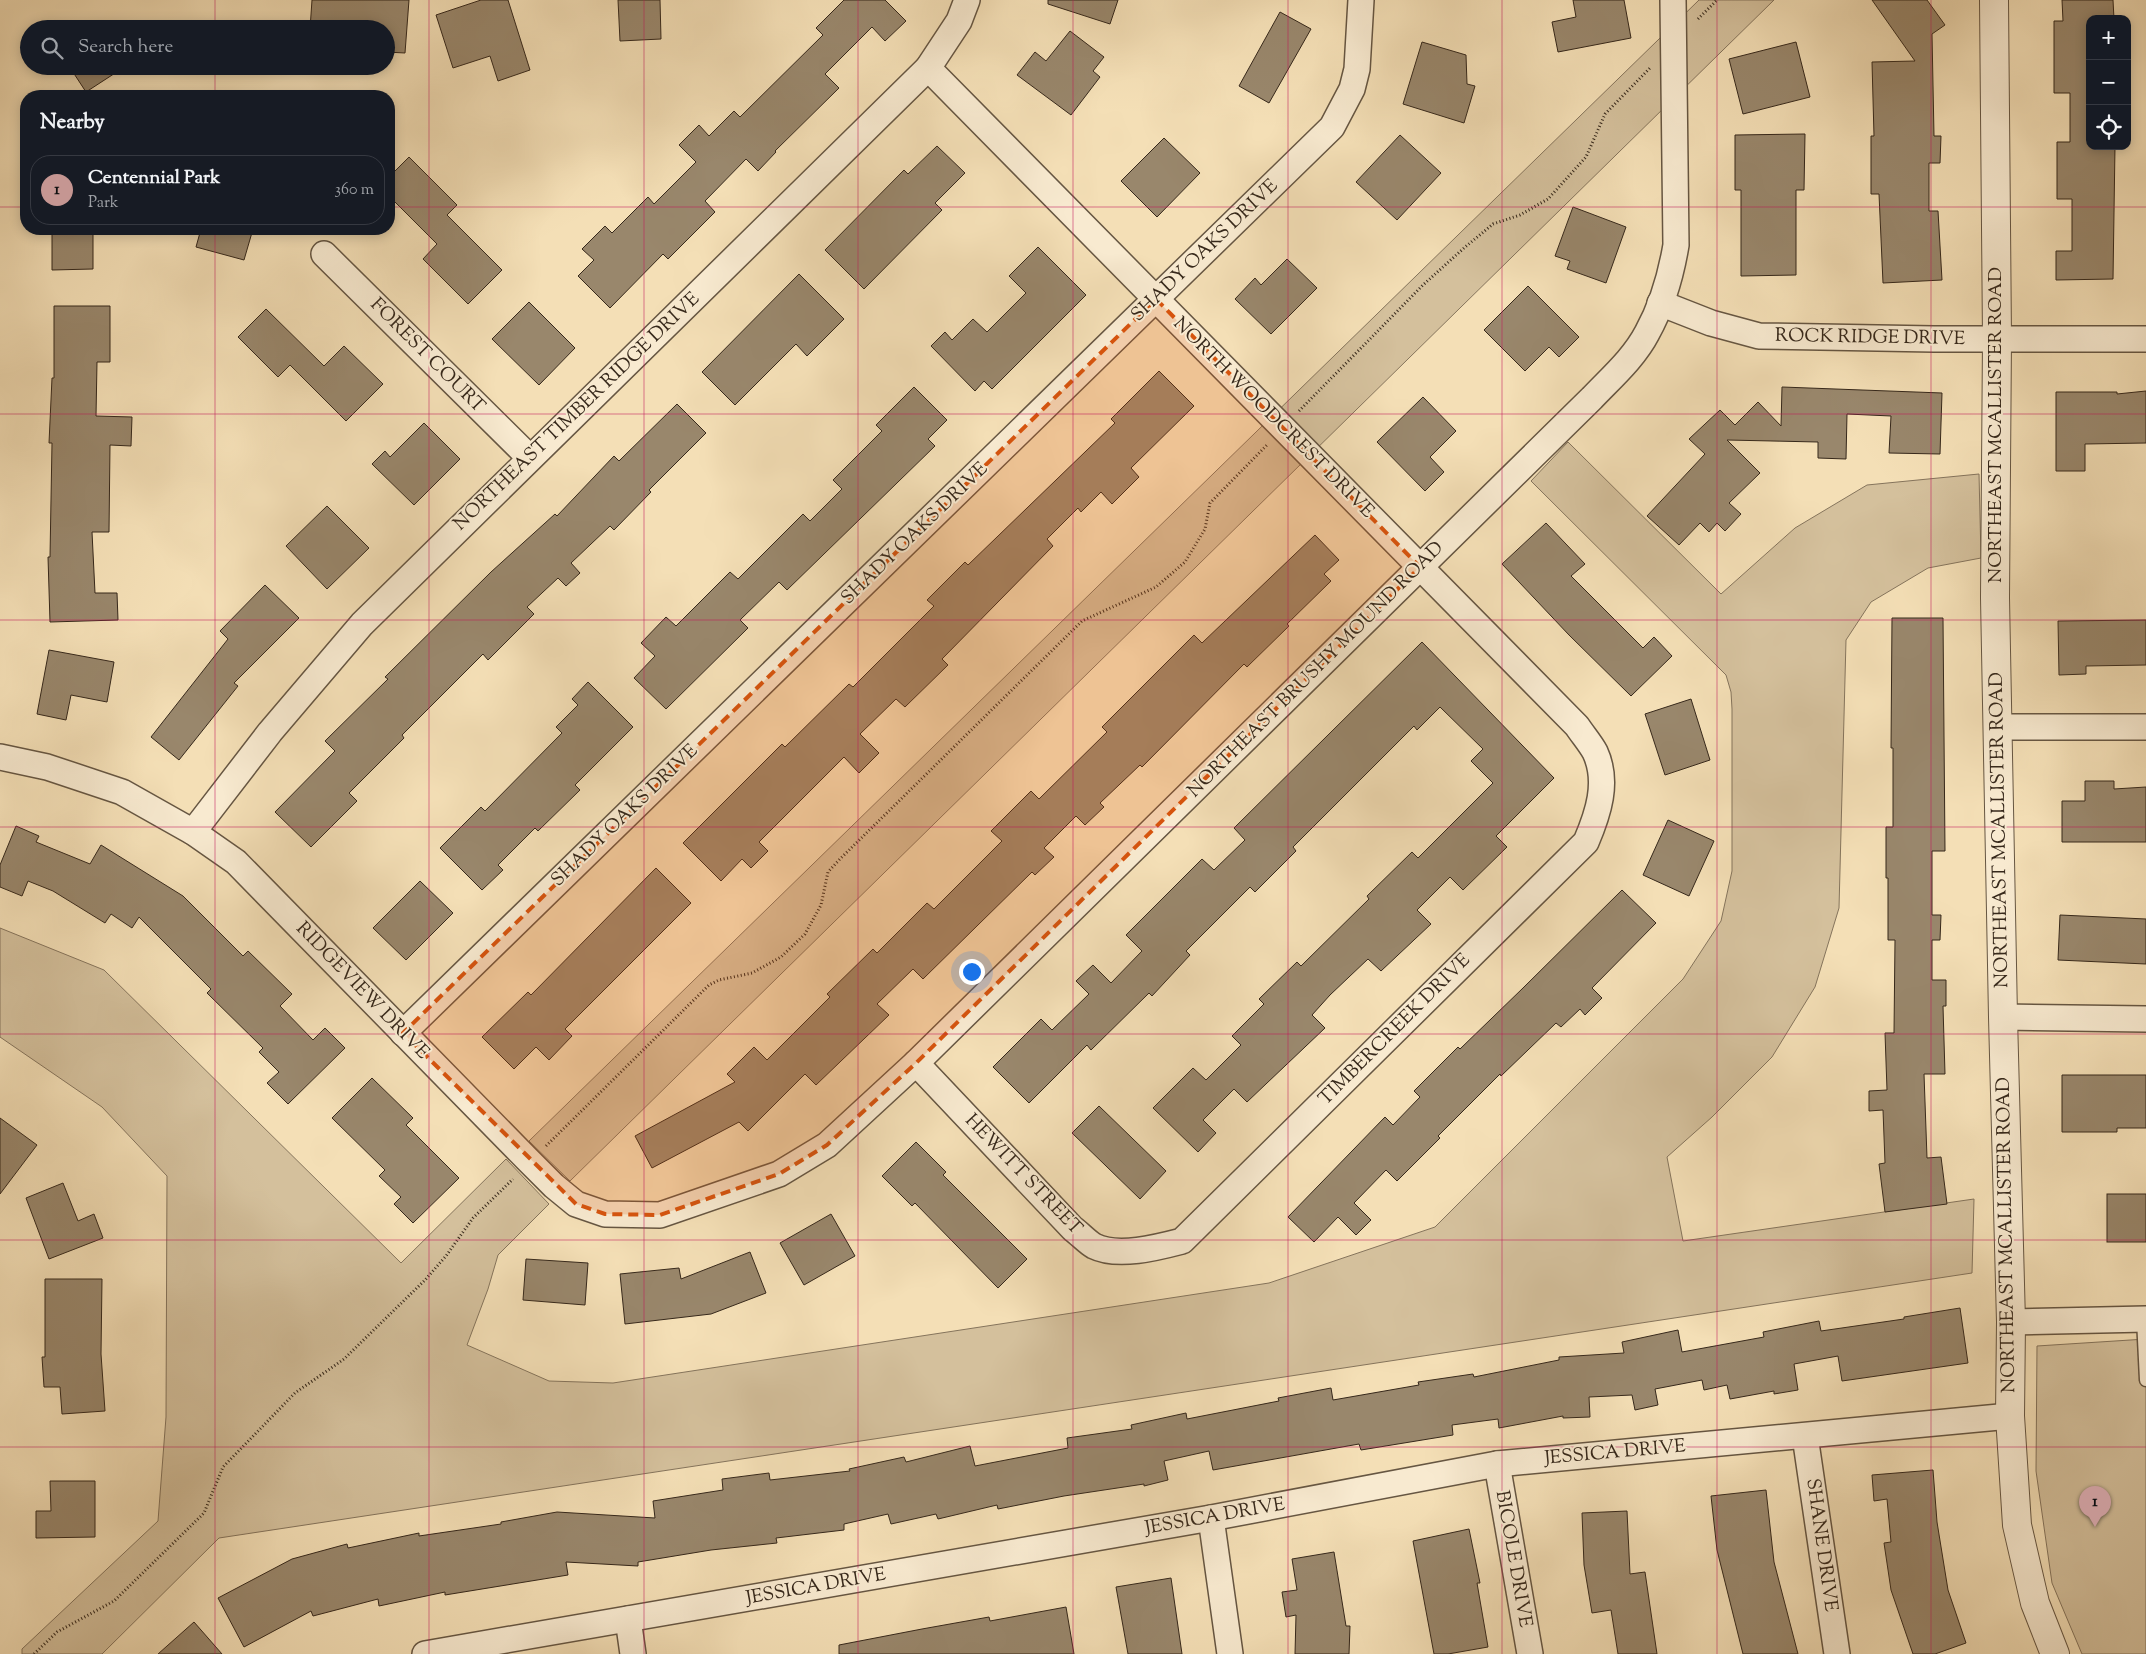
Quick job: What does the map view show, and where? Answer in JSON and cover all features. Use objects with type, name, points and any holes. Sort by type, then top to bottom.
[{"type":"street","name":"NORTHEAST TIMBER RIDGE DRIVE","points":[[193,832],[270,732],[362,624],[928,68],[959,21],[967,0]]},
{"type":"street","name":"SHADY OAKS DRIVE","points":[[403,1033],[1332,127],[1352,89],[1357,69],[1361,0]]},
{"type":"street","name":"NORTHEAST BRUSHY MOUND ROAD","points":[[711,1198],[779,1174],[827,1145],[916,1063],[1592,398],[1627,360],[1647,334],[1671,272],[1676,245],[1673,0]]},
{"type":"street","name":"NORTHEAST MCALLISTER ROAD","points":[[1994,0],[1998,340],[1995,598],[2011,1322],[2010,1416],[2017,1525],[2036,1603],[2055,1654]]},
{"type":"street","name":"NORTH WOODCREST DRIVE","points":[[928,68],[1577,726],[1595,753],[1602,777]]},
{"type":"street","name":"FOREST COURT","points":[[324,254],[530,458]]},
{"type":"street","name":"ROCK RIDGE DRIVE","points":[[1660,303],[1712,323],[1759,336],[1998,340],[2146,339]]},
{"type":"street","points":[[1999,727],[2146,727]]},
{"type":"street","name":"RIDGEVIEW DRIVE","points":[[0,757],[48,767],[122,792],[193,832],[236,862],[530,1162],[554,1186],[576,1204],[605,1214],[660,1215],[711,1198]]},
{"type":"street","name":"TIMBERCREEK DRIVE","points":[[1148,1250],[1182,1241],[1586,842],[1599,810],[1602,777]]},
{"type":"street","points":[[2003,1017],[2146,1019]]},
{"type":"street","name":"HEWITT STREET","points":[[916,1063],[1073,1229],[1095,1246],[1117,1251],[1148,1250]]},
{"type":"street","points":[[2011,1322],[2145,1319]]},
{"type":"street","name":"JESSICA DRIVE","points":[[426,1654],[1211,1518],[1497,1464],[2010,1416]]},
{"type":"street","name":"SHANE DRIVE","points":[[1805,1436],[1837,1654]]},
{"type":"street","name":"BICOLE DRIVE","points":[[1497,1464],[1530,1654]]},
{"type":"street","points":[[1211,1518],[1230,1654]]},
{"type":"street","points":[[628,1619],[633,1654]]},
{"type":"lane","points":[[2145,1319],[2146,1380]]},
{"type":"path","points":[[34,1654],[57,1632],[114,1601],[204,1513],[223,1467],[295,1392],[344,1359],[425,1280],[446,1256],[473,1218],[710,984],[719,980],[752,973],[781,957],[805,934],[821,905],[828,872],[840,858],[1082,621],[1156,587],[1185,562],[1205,530],[1210,503],[1423,285],[1492,224],[1520,215],[1548,199],[1586,157],[1605,114],[1717,0]]},
{"type":"highlighted area","points":[[1156,299],[1420,567],[916,1063],[827,1145],[779,1174],[660,1215],[605,1214],[576,1204],[403,1033]]},
{"type":"shaded area","points":[[1699,0],[1774,0],[570,1181],[529,1141]]},
{"type":"shaded area","points":[[1568,442],[1721,594],[1795,528],[1867,485],[1979,474],[1981,558],[1928,568],[1871,602],[1846,640],[1839,908],[1815,987],[1772,1057],[1712,1117],[1667,1157],[1683,1241],[1974,1199],[1972,1273],[219,1538],[102,1654],[22,1654],[22,1649],[158,1521],[166,1417],[167,1176],[102,1107],[0,1037],[0,928],[104,970],[401,1263],[506,1159],[549,1204],[498,1255],[488,1289],[467,1345],[549,1381],[613,1383],[1269,1283],[1435,1227],[1683,979],[1721,921],[1732,871],[1732,709],[1731,692],[1726,675],[1531,481]]},
{"type":"shaded area","points":[[2146,1339],[2146,1654],[2082,1654],[2052,1583],[2036,1471],[2037,1346]]},
{"type":"building","points":[[312,0],[409,0],[405,53],[395,52],[395,20],[311,20]]},
{"type":"building","points":[[481,0],[508,0],[530,70],[498,81],[490,56],[453,68],[436,15]]},
{"type":"building","points":[[618,0],[660,0],[661,39],[620,41]]},
{"type":"building","points":[[844,0],[885,0],[906,21],[885,41],[872,27],[825,74],[839,88],[775,151],[758,171],[746,159],[705,201],[715,212],[668,259],[663,254],[610,308],[578,276],[594,260],[582,249],[605,226],[612,233],[648,197],[654,204],[696,162],[679,145],[699,125],[709,136],[734,111],[740,117],[823,35],[816,28]]},
{"type":"building","points":[[1048,0],[1118,0],[1110,24],[1048,4]]},
{"type":"building","points":[[1573,0],[1624,0],[1631,38],[1558,52],[1552,22],[1576,17]]},
{"type":"building","points":[[1872,0],[1927,0],[1945,25],[1932,34],[1934,136],[1941,136],[1940,163],[1929,163],[1929,211],[1938,211],[1942,280],[1883,283],[1879,194],[1871,194],[1871,136],[1874,136],[1872,62],[1915,61]]},
{"type":"building","points":[[2062,0],[2113,0],[2114,15],[2086,15],[2086,150],[2115,150],[2113,279],[2056,280],[2056,251],[2072,251],[2072,199],[2057,199],[2057,142],[2070,142],[2070,93],[2054,93],[2054,21],[2063,21]]},
{"type":"building","points":[[1280,12],[1311,29],[1269,103],[1239,86]]},
{"type":"building","points":[[1070,31],[1104,57],[1093,71],[1100,77],[1071,115],[1017,75],[1035,52],[1046,61]]},
{"type":"building","points":[[1422,42],[1466,55],[1467,84],[1475,86],[1464,123],[1403,104]]},
{"type":"building","points":[[1796,42],[1810,97],[1743,114],[1729,59]]},
{"type":"building","points":[[75,75],[112,75],[89,90],[85,90]]},
{"type":"building","points":[[1805,134],[1804,190],[1796,190],[1796,275],[1741,276],[1741,190],[1735,190],[1735,135]]},
{"type":"building","points":[[1400,135],[1441,173],[1397,220],[1356,182]]},
{"type":"building","points":[[1164,138],[1200,173],[1157,217],[1121,181]]},
{"type":"building","points":[[937,146],[965,173],[935,203],[942,210],[864,289],[825,250],[904,170],[908,174]]},
{"type":"building","points":[[409,157],[457,205],[447,215],[502,270],[468,304],[423,259],[437,244],[395,202],[395,171]]},
{"type":"building","points":[[1573,207],[1626,227],[1606,283],[1567,269],[1570,261],[1555,256]]},
{"type":"building","points":[[52,235],[93,235],[93,269],[52,270]]},
{"type":"building","points":[[199,235],[251,235],[244,260],[196,247]]},
{"type":"building","points":[[1038,247],[1086,295],[992,389],[984,381],[975,391],[931,346],[945,332],[952,340],[973,319],[987,332],[1026,293],[1009,276]]},
{"type":"building","points":[[1287,259],[1317,288],[1271,334],[1235,299],[1255,278],[1261,285]]},
{"type":"building","points":[[799,274],[844,319],[807,356],[796,344],[735,405],[702,372]]},
{"type":"building","points":[[1528,286],[1579,337],[1559,357],[1549,347],[1525,371],[1484,330]]},
{"type":"building","points":[[529,302],[575,348],[539,385],[492,339]]},
{"type":"building","points":[[54,306],[110,306],[110,362],[97,362],[96,416],[132,417],[131,446],[110,445],[109,532],[92,532],[95,593],[117,593],[118,620],[50,622],[48,557],[50,557],[52,443],[49,443],[52,378],[54,378]]},
{"type":"building","points":[[266,309],[324,366],[344,346],[383,384],[346,421],[290,365],[278,377],[238,337]]},
{"type":"building","points":[[1159,371],[1194,406],[1131,468],[1139,477],[1112,504],[1101,492],[1081,512],[1078,508],[1047,539],[1053,546],[942,659],[948,665],[905,707],[896,699],[860,734],[879,753],[859,773],[844,757],[759,842],[768,851],[751,868],[742,859],[721,881],[683,843],[782,744],[785,747],[849,684],[853,687],[934,606],[927,600],[965,562],[968,565],[1115,423],[1111,419]]},
{"type":"building","points":[[914,387],[947,420],[928,439],[935,446],[787,590],[779,582],[740,620],[748,628],[666,709],[634,678],[655,656],[641,643],[666,617],[676,626],[730,572],[738,579],[803,514],[810,521],[842,489],[833,480],[882,431],[876,425]]},
{"type":"building","points":[[1782,387],[1942,393],[1940,454],[1889,453],[1891,416],[1847,414],[1846,459],[1818,458],[1818,442],[1727,440],[1760,473],[1729,503],[1741,514],[1725,531],[1717,523],[1709,532],[1700,523],[1679,545],[1647,516],[1705,454],[1689,439],[1720,410],[1735,425],[1758,402],[1781,426]]},
{"type":"building","points":[[2146,391],[2146,443],[2085,444],[2085,471],[2056,471],[2056,392],[2117,392],[2117,394]]},
{"type":"building","points":[[1423,397],[1456,431],[1430,457],[1444,472],[1425,491],[1377,442]]},
{"type":"building","points":[[677,404],[706,433],[649,490],[651,492],[614,530],[610,526],[571,563],[580,573],[566,586],[558,578],[527,607],[534,614],[488,660],[483,654],[402,735],[404,738],[349,793],[357,801],[311,847],[275,812],[335,751],[325,741],[388,679],[385,677],[491,572],[555,514],[557,516],[614,456],[619,461]]},
{"type":"building","points":[[424,423],[460,459],[414,505],[372,464],[385,451],[390,457]]},
{"type":"building","points":[[327,506],[369,548],[327,589],[286,546]]},
{"type":"building","points":[[1546,523],[1585,564],[1571,576],[1643,648],[1654,637],[1672,656],[1631,696],[1569,635],[1502,564]]},
{"type":"building","points":[[1315,535],[1339,560],[1324,574],[1331,581],[1247,667],[1244,664],[1142,767],[1140,765],[1100,803],[1104,807],[1085,825],[1076,816],[1044,848],[1054,857],[1035,875],[1032,872],[923,979],[913,969],[877,1004],[889,1015],[816,1085],[805,1074],[748,1131],[739,1122],[652,1168],[635,1136],[735,1082],[727,1074],[754,1047],[767,1060],[830,997],[827,994],[873,949],[877,953],[927,903],[934,909],[1002,841],[991,831],[1031,791],[1039,799],[1107,732],[1102,727],[1194,635],[1202,643]]},
{"type":"building","points":[[265,585],[299,618],[234,683],[238,686],[179,760],[151,737],[228,639],[220,631]]},
{"type":"building","points":[[1892,618],[1943,618],[1945,851],[1932,851],[1932,915],[1941,915],[1940,940],[1932,940],[1932,980],[1946,980],[1946,1006],[1943,1006],[1945,1074],[1924,1074],[1927,1158],[1941,1157],[1947,1204],[1885,1212],[1879,1164],[1885,1163],[1883,1110],[1869,1111],[1869,1091],[1887,1090],[1885,1033],[1894,1033],[1895,940],[1888,940],[1888,878],[1886,878],[1886,827],[1893,827],[1893,748],[1891,748]]},
{"type":"building","points":[[2146,620],[2146,665],[2086,666],[2086,674],[2059,675],[2058,621]]},
{"type":"building","points":[[1422,642],[1554,778],[1496,836],[1507,847],[1463,890],[1450,877],[1417,910],[1431,924],[1381,971],[1368,959],[1330,995],[1312,1015],[1325,1028],[1247,1102],[1234,1089],[1203,1120],[1216,1133],[1198,1152],[1153,1108],[1193,1068],[1206,1080],[1241,1045],[1232,1036],[1264,1004],[1259,999],[1297,962],[1301,966],[1369,899],[1367,896],[1412,852],[1418,858],[1493,783],[1471,761],[1483,749],[1440,707],[1417,730],[1414,726],[1293,847],[1296,851],[1255,892],[1250,887],[1186,951],[1190,955],[1152,996],[1149,993],[1091,1050],[1087,1045],[1029,1103],[993,1067],[1041,1019],[1052,1030],[1089,994],[1076,981],[1093,965],[1111,983],[1142,951],[1126,935],[1202,859],[1214,870],[1245,840],[1234,828]]},
{"type":"building","points":[[49,650],[114,662],[107,702],[71,695],[66,720],[37,714]]},
{"type":"building","points":[[588,682],[633,727],[575,785],[580,790],[538,831],[535,828],[498,865],[503,870],[482,890],[440,848],[481,807],[485,811],[562,733],[556,727],[578,705],[572,699]]},
{"type":"building","points":[[1691,699],[1710,760],[1665,775],[1645,714]]},
{"type":"building","points":[[2085,781],[2114,781],[2114,789],[2146,787],[2146,842],[2062,842],[2062,801],[2085,801]]},
{"type":"building","points":[[1668,820],[1714,841],[1689,896],[1643,875]]},
{"type":"building","points":[[16,826],[39,836],[36,842],[90,864],[101,845],[183,896],[243,956],[248,951],[292,994],[280,1006],[313,1040],[325,1028],[345,1048],[288,1104],[267,1083],[279,1072],[259,1052],[263,1048],[207,993],[211,989],[139,917],[132,928],[111,914],[105,923],[53,891],[28,881],[22,896],[0,887],[0,865]]},
{"type":"building","points":[[656,868],[691,903],[565,1029],[572,1036],[549,1060],[536,1047],[514,1069],[482,1037],[528,992],[531,995]]},
{"type":"building","points":[[420,881],[453,913],[406,960],[373,928]]},
{"type":"building","points":[[1622,890],[1656,923],[1592,988],[1602,998],[1585,1015],[1580,1009],[1561,1027],[1556,1023],[1501,1076],[1500,1074],[1438,1136],[1440,1138],[1397,1181],[1386,1170],[1354,1203],[1371,1220],[1356,1235],[1338,1217],[1314,1242],[1288,1217],[1385,1117],[1393,1125],[1420,1097],[1414,1091],[1458,1047],[1460,1049]]},
{"type":"building","points":[[2060,915],[2146,919],[2146,964],[2058,960]]},
{"type":"building","points":[[2062,1075],[2146,1075],[2146,1128],[2117,1128],[2117,1132],[2062,1132]]},
{"type":"building","points":[[372,1078],[413,1118],[406,1125],[459,1178],[413,1223],[394,1204],[401,1197],[379,1176],[385,1170],[332,1118]]},
{"type":"building","points":[[1099,1106],[1166,1171],[1140,1199],[1072,1133]]},
{"type":"building","points":[[0,1118],[37,1145],[0,1194]]},
{"type":"building","points":[[916,1142],[946,1172],[943,1175],[1027,1259],[998,1288],[915,1203],[912,1206],[882,1176]]},
{"type":"building","points":[[63,1183],[78,1221],[94,1214],[103,1238],[49,1259],[26,1198]]},
{"type":"building","points":[[2107,1194],[2146,1194],[2146,1242],[2107,1242]]},
{"type":"building","points":[[831,1214],[855,1256],[804,1285],[780,1243]]},
{"type":"building","points":[[750,1252],[766,1293],[711,1314],[625,1324],[620,1274],[679,1268],[681,1279]]},
{"type":"building","points":[[526,1259],[588,1263],[585,1305],[523,1300]]},
{"type":"building","points":[[45,1279],[102,1279],[101,1354],[105,1411],[62,1414],[60,1387],[44,1387],[42,1357],[45,1357]]},
{"type":"building","points":[[1960,1308],[1968,1363],[1842,1381],[1838,1356],[1794,1364],[1798,1390],[1774,1394],[1774,1391],[1730,1399],[1727,1385],[1704,1390],[1702,1380],[1655,1389],[1658,1405],[1635,1410],[1632,1395],[1589,1397],[1590,1417],[1563,1418],[1563,1416],[1499,1428],[1498,1419],[1452,1425],[1453,1435],[1361,1450],[1359,1444],[1213,1470],[1209,1451],[1164,1461],[1168,1480],[1144,1486],[1144,1484],[1064,1496],[998,1509],[997,1505],[938,1519],[936,1514],[891,1524],[888,1514],[844,1524],[844,1530],[776,1538],[777,1543],[711,1550],[638,1562],[638,1566],[566,1562],[568,1575],[445,1595],[445,1592],[379,1606],[378,1599],[313,1616],[311,1611],[244,1647],[218,1598],[292,1559],[347,1544],[348,1548],[419,1533],[419,1536],[501,1524],[501,1522],[557,1512],[655,1518],[653,1501],[723,1490],[722,1479],[769,1473],[770,1480],[850,1471],[849,1469],[904,1457],[906,1462],[970,1446],[975,1466],[1068,1448],[1067,1438],[1132,1429],[1131,1425],[1186,1413],[1187,1419],[1279,1401],[1278,1398],[1331,1388],[1333,1400],[1419,1385],[1418,1382],[1473,1374],[1474,1377],[1559,1360],[1559,1357],[1624,1353],[1622,1342],[1678,1330],[1682,1352],[1764,1337],[1763,1332],[1819,1321],[1821,1331],[1904,1319],[1904,1317]]},
{"type":"building","points":[[1933,1470],[1937,1522],[1948,1590],[1966,1643],[1935,1654],[1913,1654],[1891,1590],[1884,1543],[1891,1542],[1887,1499],[1874,1501],[1872,1475]]},
{"type":"building","points":[[50,1481],[95,1481],[95,1537],[36,1538],[36,1511],[51,1511]]},
{"type":"building","points":[[1766,1490],[1774,1562],[1798,1654],[1743,1654],[1717,1550],[1711,1496]]},
{"type":"building","points":[[1627,1511],[1630,1574],[1645,1572],[1657,1654],[1618,1654],[1611,1610],[1592,1613],[1584,1565],[1582,1513]]},
{"type":"building","points":[[1469,1529],[1480,1583],[1477,1583],[1488,1647],[1448,1654],[1434,1654],[1413,1541]]},
{"type":"building","points":[[1334,1552],[1346,1626],[1350,1626],[1349,1654],[1295,1654],[1296,1615],[1286,1617],[1282,1592],[1297,1590],[1292,1559]]},
{"type":"building","points":[[1171,1578],[1182,1654],[1128,1654],[1116,1587]]},
{"type":"building","points":[[1066,1607],[1074,1654],[839,1654],[839,1645],[989,1617],[990,1621]]},
{"type":"building","points":[[194,1622],[222,1654],[158,1654]]},
{"type":"place","name":"Centennial Park","points":[[2095,1527]]}]
